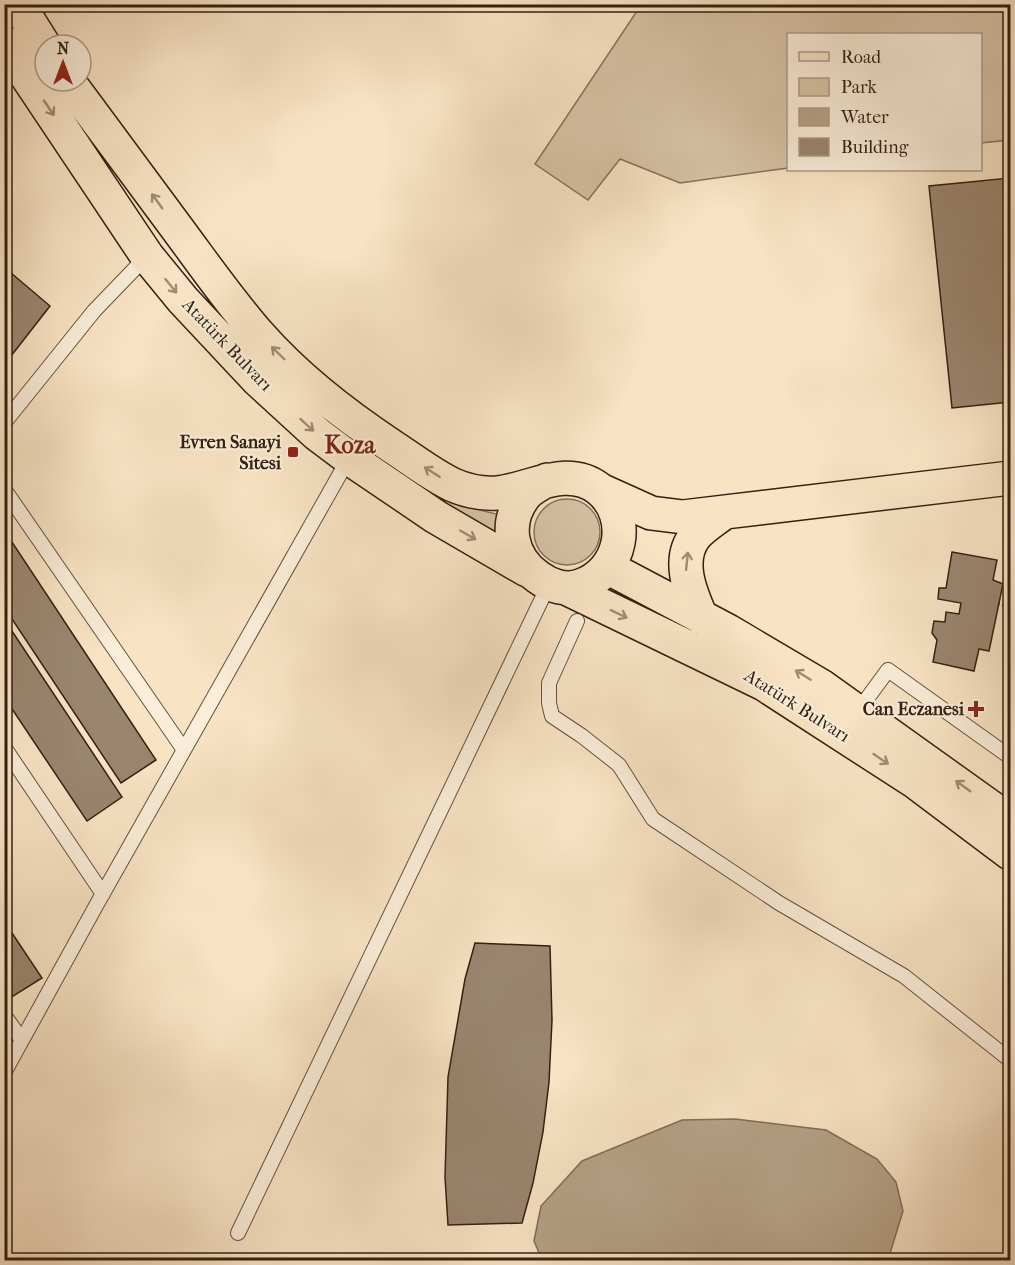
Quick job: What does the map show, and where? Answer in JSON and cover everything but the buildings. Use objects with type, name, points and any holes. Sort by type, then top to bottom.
[{"type":"main road","points":[[18,4],[36,33]]},
{"type":"main road","name":"Atatürk Bulvarı","points":[[4,42],[147,256],[191,309],[257,379],[317,434],[349,459],[436,517],[548,581],[764,684],[917,783],[1011,853]]},
{"type":"main road","name":"Atatürk Bulvarı","points":[[78,93],[260,336],[326,397],[377,436],[429,471],[467,490],[496,493],[562,478],[580,480],[641,509],[661,515],[683,517],[722,514]]},
{"type":"main road","points":[[147,256],[180,232]]},
{"type":"main road","points":[[547,480],[533,488],[518,507],[513,523],[512,540],[517,556],[548,581],[589,582],[600,575],[630,542],[664,525],[722,514],[1011,478]]},
{"type":"main road","points":[[597,488],[617,514],[620,528],[619,543],[611,561]]},
{"type":"main road","points":[[701,617],[688,585],[686,566],[688,550],[698,533],[722,514]]},
{"type":"main road","name":"Atatürk Bulvarı","points":[[611,561],[701,617],[781,661],[858,711],[1011,821]]},
{"type":"lane","points":[[4,423],[94,311],[147,256]]},
{"type":"lane","points":[[4,1073],[349,459]]},
{"type":"lane","points":[[4,489],[184,750]]},
{"type":"lane","points":[[237,1233],[548,581]]},
{"type":"lane","points":[[577,621],[549,683],[549,703],[552,716],[619,765],[653,819],[779,903],[904,976],[1011,1060]]},
{"type":"lane","points":[[858,711],[888,670],[1011,757]]},
{"type":"lane","points":[[4,747],[103,894]]},
{"type":"lane","points":[[4,1015],[22,1040]]},
{"type":"path","points":[[998,604],[1011,606]]},
{"type":"green space","points":[[641,5],[1010,5],[1010,140],[982,143],[982,33],[787,33],[787,168],[680,183],[620,159],[588,200],[535,164]]},
{"type":"green space","points":[[293,397],[472,508],[500,515],[497,536],[365,455]]},
{"type":"green space","points":[[567,499],[579,502],[590,509],[597,520],[600,532],[597,544],[590,555],[579,562],[567,565],[555,562],[544,555],[537,544],[534,532],[537,520],[544,509],[555,502]]},
{"type":"water","points":[[735,1119],[826,1130],[877,1159],[896,1182],[903,1211],[888,1260],[542,1260],[534,1241],[541,1206],[582,1161],[682,1120]]},
{"type":"place","name":"Evren Sanayi Sitesi","points":[[293,452]]},
{"type":"place","name":"Can Eczanesi","points":[[976,709]]},
{"type":"district","name":"Koza","points":[[350,445]]}]
